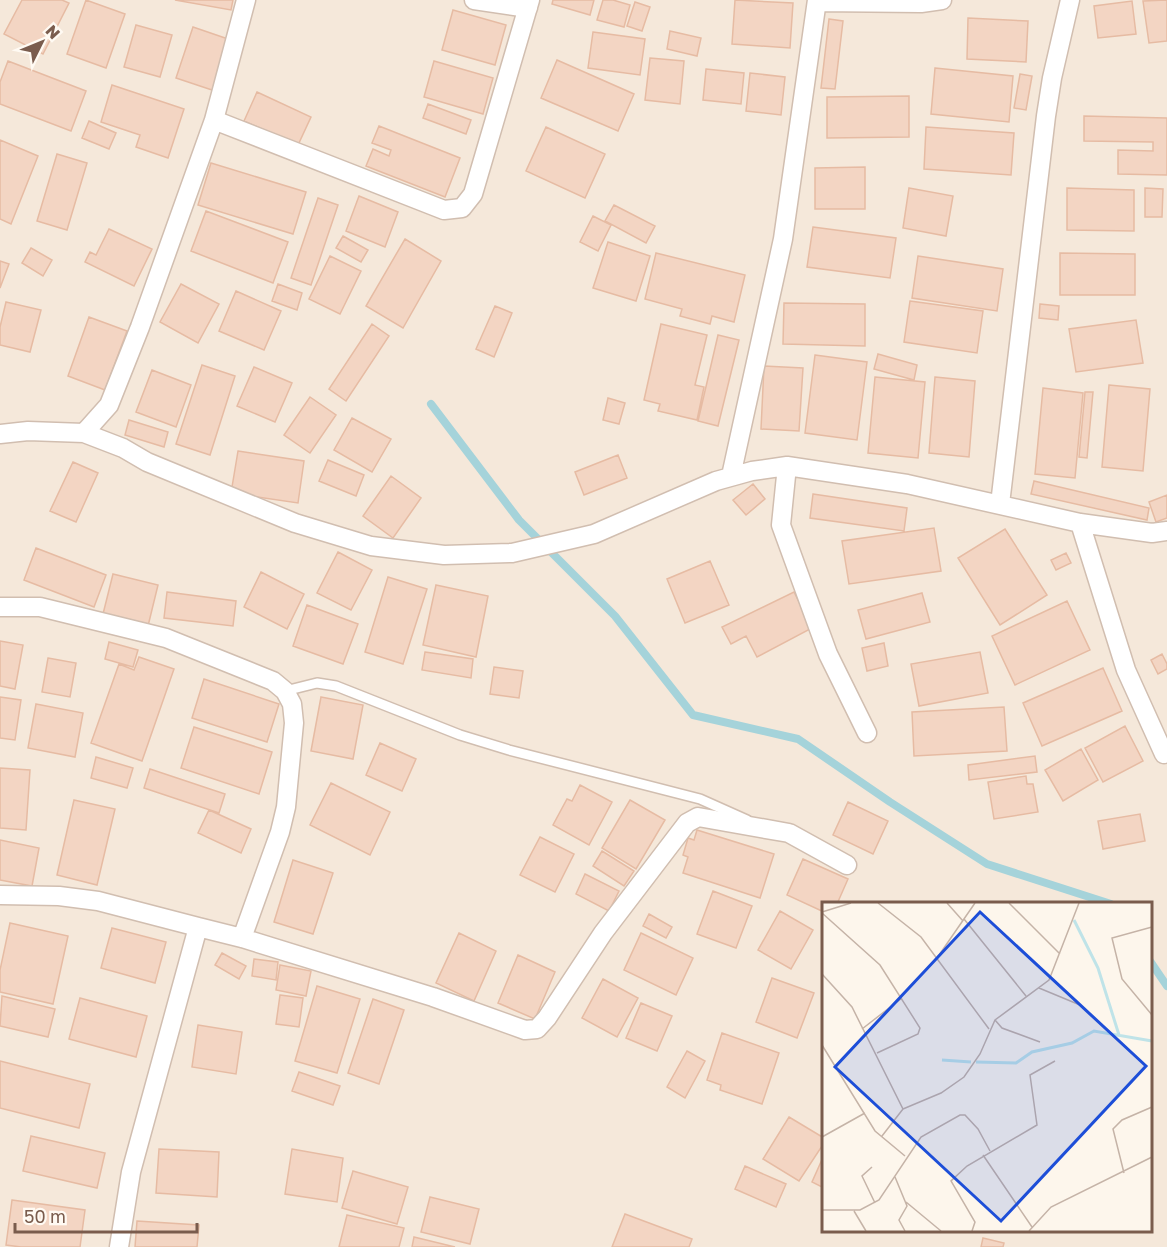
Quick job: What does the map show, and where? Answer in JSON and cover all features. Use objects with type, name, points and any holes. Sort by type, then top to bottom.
[{"type":"street","points":[[84,433],[109,405],[140,327],[214,120],[246,0]]},
{"type":"street","points":[[214,120],[444,210],[462,208],[473,194],[529,4],[474,0]]},
{"type":"street","points":[[731,476],[783,239],[817,1],[921,3],[942,0]]},
{"type":"street","points":[[1000,504],[1046,116],[1052,78],[1070,0]]},
{"type":"street","points":[[0,434],[28,431],[84,433],[123,448],[147,462],[294,523],[371,546],[444,555],[512,553],[594,534],[731,476],[787,466],[907,484],[1080,523],[1152,533],[1167,531]]},
{"type":"street","points":[[787,466],[781,525],[828,654],[867,733]]},
{"type":"street","points":[[1080,523],[1126,670],[1164,754]]},
{"type":"street","points":[[0,607],[40,607],[166,638],[273,681],[285,691],[292,704],[294,723],[286,807],[280,832],[242,938]]},
{"type":"street","points":[[0,895],[59,896],[98,901],[242,938],[434,998],[525,1030],[537,1029],[547,1018],[603,933],[687,823],[698,817],[789,833],[847,865]]},
{"type":"street","points":[[119,1247],[130,1172],[198,927]]},
{"type":"lane","points":[[285,691],[316,683],[336,686],[460,735],[509,750],[700,799],[762,828]]},
{"type":"shaded area","points":[[0,0],[1167,0],[1167,1247],[0,1247]]},
{"type":"building","points":[[22,0],[62,0],[69,3],[43,54],[4,34]]},
{"type":"building","points":[[86,0],[125,14],[106,68],[67,54]]},
{"type":"building","points":[[175,0],[233,0],[231,10]]},
{"type":"building","points":[[553,0],[594,0],[590,15],[552,4]]},
{"type":"building","points":[[603,0],[613,0],[630,5],[624,27],[597,20]]},
{"type":"building","points":[[735,0],[793,3],[790,48],[732,44]]},
{"type":"building","points":[[1167,0],[1167,41],[1149,43],[1143,1]]},
{"type":"building","points":[[1132,1],[1136,34],[1098,38],[1094,6]]},
{"type":"building","points":[[635,2],[650,7],[642,31],[627,26]]},
{"type":"building","points":[[453,10],[506,25],[495,65],[442,50]]},
{"type":"building","points":[[968,18],[1028,21],[1026,62],[967,59]]},
{"type":"building","points":[[829,19],[843,21],[835,89],[821,88]]},
{"type":"building","points":[[136,25],[172,35],[160,77],[124,67]]},
{"type":"building","points":[[193,27],[231,40],[215,91],[176,78]]},
{"type":"building","points":[[670,31],[701,38],[697,56],[667,49]]},
{"type":"building","points":[[593,32],[645,39],[640,75],[588,68]]},
{"type":"building","points":[[650,58],[684,61],[680,104],[645,100]]},
{"type":"building","points":[[557,60],[634,94],[618,131],[541,98]]},
{"type":"building","points":[[8,61],[86,91],[71,131],[0,104],[0,82]]},
{"type":"building","points":[[434,61],[493,78],[483,114],[424,97]]},
{"type":"building","points":[[935,68],[1013,76],[1009,122],[931,114]]},
{"type":"building","points":[[706,69],[744,73],[741,104],[703,100]]},
{"type":"building","points":[[750,73],[785,77],[781,115],[746,111]]},
{"type":"building","points":[[1020,74],[1032,76],[1026,110],[1014,108]]},
{"type":"building","points":[[112,85],[184,109],[168,158],[136,147],[140,135],[101,122]]},
{"type":"building","points":[[257,92],[311,117],[298,145],[244,121]]},
{"type":"building","points":[[909,96],[909,137],[827,138],[827,97]]},
{"type":"building","points":[[428,104],[471,120],[466,134],[423,118]]},
{"type":"building","points":[[1084,116],[1167,118],[1167,175],[1118,174],[1118,150],[1153,151],[1153,142],[1084,141]]},
{"type":"building","points":[[89,121],[116,133],[109,149],[82,138]]},
{"type":"building","points":[[379,126],[460,158],[445,197],[366,166],[373,149],[389,156],[391,150],[372,143]]},
{"type":"building","points":[[546,127],[605,154],[585,198],[526,171]]},
{"type":"building","points":[[926,127],[1014,133],[1011,175],[924,169]]},
{"type":"building","points":[[0,140],[38,156],[11,224],[0,219]]},
{"type":"building","points":[[57,154],[87,163],[67,230],[37,221]]},
{"type":"building","points":[[211,163],[306,192],[293,234],[198,205]]},
{"type":"building","points":[[865,167],[865,209],[815,209],[815,168]]},
{"type":"building","points":[[909,188],[953,196],[946,236],[903,228]]},
{"type":"building","points":[[1067,188],[1134,190],[1134,231],[1067,230]]},
{"type":"building","points":[[1145,188],[1163,189],[1162,217],[1145,217]]},
{"type":"building","points":[[359,196],[398,212],[385,247],[346,231]]},
{"type":"building","points":[[318,198],[338,205],[311,285],[291,278]]},
{"type":"building","points":[[614,205],[655,226],[646,243],[605,221]]},
{"type":"building","points":[[206,211],[288,242],[273,283],[191,251]]},
{"type":"building","points":[[593,216],[611,225],[598,251],[580,242]]},
{"type":"building","points":[[813,227],[896,238],[890,278],[807,267]]},
{"type":"building","points":[[109,229],[152,249],[134,286],[85,262],[90,252],[96,255]]},
{"type":"building","points":[[343,236],[368,250],[361,262],[336,248]]},
{"type":"building","points":[[405,239],[441,261],[403,328],[366,306]]},
{"type":"building","points":[[608,242],[650,256],[636,301],[593,288]]},
{"type":"building","points":[[31,248],[52,260],[43,276],[22,263]]},
{"type":"building","points":[[656,253],[745,275],[734,322],[712,316],[710,324],[680,316],[682,309],[645,299]]},
{"type":"building","points":[[1060,253],[1135,254],[1135,295],[1060,295]]},
{"type":"building","points":[[330,256],[361,271],[340,314],[309,299]]},
{"type":"building","points":[[918,256],[1003,269],[997,311],[912,298]]},
{"type":"building","points":[[0,261],[9,264],[0,288]]},
{"type":"building","points":[[181,284],[219,304],[198,343],[160,322]]},
{"type":"building","points":[[278,284],[302,293],[297,310],[272,301]]},
{"type":"building","points":[[236,291],[281,311],[264,350],[219,331]]},
{"type":"building","points":[[910,301],[983,311],[977,353],[904,342]]},
{"type":"building","points":[[6,302],[41,310],[30,352],[0,345],[0,327]]},
{"type":"building","points":[[784,303],[865,304],[865,346],[783,344]]},
{"type":"building","points":[[1040,304],[1059,306],[1058,320],[1039,318]]},
{"type":"building","points":[[495,306],[512,313],[494,357],[476,349]]},
{"type":"building","points":[[89,317],[127,331],[105,390],[68,376]]},
{"type":"building","points":[[1136,320],[1143,363],[1076,372],[1069,329]]},
{"type":"building","points":[[372,324],[389,336],[346,401],[329,389]]},
{"type":"building","points":[[661,324],[707,335],[695,385],[704,387],[697,420],[658,411],[660,404],[644,400]]},
{"type":"building","points":[[718,335],[739,340],[718,426],[698,421]]},
{"type":"building","points":[[878,354],[917,365],[914,380],[874,369]]},
{"type":"building","points":[[815,355],[867,362],[857,440],[805,433]]},
{"type":"building","points":[[202,365],[235,376],[210,455],[176,444]]},
{"type":"building","points":[[764,366],[803,368],[799,431],[761,429]]},
{"type":"building","points":[[254,367],[292,383],[275,422],[237,406]]},
{"type":"building","points":[[152,370],[191,385],[176,427],[136,412]]},
{"type":"building","points":[[875,377],[925,382],[918,458],[868,453]]},
{"type":"building","points":[[935,377],[975,381],[969,457],[929,453]]},
{"type":"building","points":[[1109,385],[1150,389],[1143,471],[1102,467]]},
{"type":"building","points":[[1043,388],[1083,393],[1075,478],[1035,474]]},
{"type":"building","points":[[1085,392],[1093,392],[1087,458],[1079,457]]},
{"type":"building","points":[[310,397],[336,415],[310,453],[284,435]]},
{"type":"building","points":[[608,398],[625,403],[619,424],[603,420]]},
{"type":"building","points":[[352,418],[391,439],[372,472],[334,450]]},
{"type":"building","points":[[129,420],[168,432],[164,447],[125,435]]},
{"type":"building","points":[[238,451],[304,461],[298,503],[231,493]]},
{"type":"building","points":[[618,455],[627,478],[584,495],[575,472]]},
{"type":"building","points":[[328,460],[364,475],[356,496],[319,481]]},
{"type":"building","points":[[73,462],[98,473],[76,522],[50,511]]},
{"type":"building","points":[[391,476],[421,498],[393,538],[363,516]]},
{"type":"building","points":[[1034,481],[1149,508],[1147,520],[1031,494]]},
{"type":"building","points":[[753,484],[765,499],[746,515],[733,500]]},
{"type":"building","points":[[813,494],[907,508],[904,531],[810,518]]},
{"type":"building","points":[[1167,495],[1167,518],[1156,522],[1149,502]]},
{"type":"building","points":[[934,528],[941,571],[849,584],[842,541]]},
{"type":"building","points":[[1005,529],[1047,595],[1000,625],[958,558]]},
{"type":"building","points":[[36,548],[106,575],[94,607],[24,580]]},
{"type":"building","points":[[338,552],[372,570],[351,610],[317,593]]},
{"type":"building","points":[[1066,553],[1071,563],[1056,570],[1051,560]]},
{"type":"building","points":[[710,561],[729,605],[685,623],[667,579]]},
{"type":"building","points":[[261,572],[304,594],[287,629],[244,607]]},
{"type":"building","points":[[113,574],[158,585],[148,626],[103,614]]},
{"type":"building","points":[[388,577],[427,589],[403,664],[365,652]]},
{"type":"building","points":[[436,585],[488,596],[476,657],[423,645]]},
{"type":"building","points":[[167,592],[236,601],[233,626],[164,618]]},
{"type":"building","points":[[794,592],[812,628],[757,657],[746,636],[731,644],[722,627]]},
{"type":"building","points":[[922,593],[930,622],[866,639],[858,610]]},
{"type":"building","points":[[1067,601],[1090,650],[1015,685],[992,636]]},
{"type":"building","points":[[307,605],[358,624],[343,664],[293,646]]},
{"type":"building","points":[[0,641],[23,645],[15,689],[0,686]]},
{"type":"building","points":[[109,642],[138,650],[133,667],[105,659]]},
{"type":"building","points":[[884,643],[888,666],[867,671],[862,648]]},
{"type":"building","points":[[425,652],[473,659],[471,678],[422,670]]},
{"type":"building","points":[[980,652],[988,693],[919,706],[911,664]]},
{"type":"building","points":[[1162,654],[1167,669],[1158,674],[1151,660]]},
{"type":"building","points":[[139,657],[174,669],[142,761],[91,743],[119,664],[134,670]]},
{"type":"building","points":[[48,658],[76,663],[70,697],[42,692]]},
{"type":"building","points":[[494,667],[523,671],[519,698],[490,694]]},
{"type":"building","points":[[1103,668],[1122,711],[1042,746],[1023,703]]},
{"type":"building","points":[[204,679],[279,704],[267,742],[192,718]]},
{"type":"building","points":[[0,697],[21,700],[15,740],[0,738]]},
{"type":"building","points":[[321,697],[363,705],[353,759],[311,751]]},
{"type":"building","points":[[36,704],[83,713],[75,757],[28,748]]},
{"type":"building","points":[[1004,707],[1007,751],[914,756],[912,712]]},
{"type":"building","points":[[1125,726],[1143,761],[1103,782],[1085,748]]},
{"type":"building","points":[[194,727],[272,752],[259,794],[181,768]]},
{"type":"building","points":[[380,743],[416,759],[402,791],[366,775]]},
{"type":"building","points":[[1081,749],[1098,780],[1063,801],[1045,770]]},
{"type":"building","points":[[1035,756],[1037,772],[969,780],[968,765]]},
{"type":"building","points":[[96,757],[133,768],[127,788],[91,778]]},
{"type":"building","points":[[0,768],[30,770],[26,830],[0,828]]},
{"type":"building","points":[[150,769],[225,794],[219,813],[144,788]]},
{"type":"building","points":[[1026,776],[1027,784],[1033,784],[1038,812],[994,819],[988,782]]},
{"type":"building","points":[[331,783],[390,812],[370,855],[310,825]]},
{"type":"building","points":[[580,785],[612,802],[589,845],[553,825],[567,799],[572,801]]},
{"type":"building","points":[[74,800],[115,809],[97,885],[57,875]]},
{"type":"building","points":[[630,800],[665,820],[636,869],[602,848]]},
{"type":"building","points":[[848,802],[888,821],[873,854],[833,835]]},
{"type":"building","points":[[209,810],[251,829],[241,853],[198,833]]},
{"type":"building","points":[[1140,814],[1145,841],[1103,849],[1098,821]]},
{"type":"building","points":[[697,830],[774,854],[760,898],[683,873],[688,857],[683,855],[688,838],[694,840]]},
{"type":"building","points":[[540,837],[574,854],[555,892],[520,875]]},
{"type":"building","points":[[0,840],[39,848],[32,886],[0,880]]},
{"type":"building","points":[[602,851],[634,871],[624,886],[593,866]]},
{"type":"building","points":[[803,859],[848,879],[838,902],[822,902],[822,911],[787,895]]},
{"type":"building","points":[[293,860],[333,873],[313,934],[274,922]]},
{"type":"building","points":[[585,874],[619,891],[609,911],[576,894]]},
{"type":"building","points":[[713,891],[752,906],[736,948],[697,934]]},
{"type":"building","points":[[780,911],[813,930],[791,969],[758,950]]},
{"type":"building","points":[[649,914],[672,927],[666,938],[643,926]]},
{"type":"building","points":[[10,923],[68,936],[53,1004],[0,992],[0,970]]},
{"type":"building","points":[[112,928],[166,942],[155,983],[101,968]]},
{"type":"building","points":[[459,933],[496,951],[474,1001],[436,983]]},
{"type":"building","points":[[641,933],[693,958],[676,995],[624,970]]},
{"type":"building","points":[[222,953],[246,966],[239,979],[215,965]]},
{"type":"building","points":[[518,955],[555,972],[535,1019],[498,1003]]},
{"type":"building","points":[[254,959],[278,962],[276,980],[252,976]]},
{"type":"building","points":[[280,965],[311,971],[306,996],[276,990]]},
{"type":"building","points":[[772,978],[814,993],[797,1038],[756,1022]]},
{"type":"building","points":[[603,979],[638,998],[617,1037],[582,1018]]},
{"type":"building","points":[[317,986],[360,999],[337,1073],[295,1061]]},
{"type":"building","points":[[280,995],[303,998],[299,1027],[276,1024]]},
{"type":"building","points":[[2,996],[55,1009],[48,1037],[0,1026]]},
{"type":"building","points":[[80,998],[147,1016],[136,1057],[69,1039]]},
{"type":"building","points":[[373,999],[404,1010],[379,1084],[348,1073]]},
{"type":"building","points":[[641,1003],[672,1016],[657,1051],[626,1038]]},
{"type":"building","points":[[198,1025],[242,1032],[236,1074],[192,1067]]},
{"type":"building","points":[[722,1033],[779,1053],[762,1104],[720,1090],[721,1085],[707,1080]]},
{"type":"building","points":[[687,1051],[705,1061],[685,1098],[667,1087]]},
{"type":"building","points":[[0,1061],[90,1084],[79,1128],[0,1108]]},
{"type":"building","points":[[299,1072],[340,1086],[333,1105],[292,1091]]},
{"type":"building","points":[[789,1117],[822,1137],[822,1146],[799,1181],[763,1159]]},
{"type":"building","points":[[31,1136],[105,1153],[97,1188],[23,1171]]},
{"type":"building","points":[[159,1149],[219,1152],[217,1197],[156,1193]]},
{"type":"building","points":[[292,1149],[343,1158],[337,1202],[285,1194]]},
{"type":"building","points":[[822,1160],[822,1187],[812,1182]]},
{"type":"building","points":[[745,1166],[786,1184],[776,1207],[735,1189]]},
{"type":"building","points":[[353,1171],[408,1187],[397,1224],[342,1208]]},
{"type":"building","points":[[430,1197],[479,1209],[470,1244],[421,1232]]},
{"type":"building","points":[[12,1200],[85,1210],[80,1247],[6,1245]]},
{"type":"building","points":[[625,1214],[692,1239],[689,1247],[612,1247]]},
{"type":"building","points":[[347,1215],[404,1228],[399,1247],[339,1247]]},
{"type":"building","points":[[137,1221],[199,1225],[197,1247],[135,1247]]},
{"type":"building","points":[[414,1237],[455,1247],[412,1247]]},
{"type":"building","points":[[983,1238],[1004,1243],[1003,1247],[981,1247]]},
{"type":"waterway","points":[[431,404],[519,520],[615,616],[693,715],[798,739],[987,864],[1105,902]]},
{"type":"waterway","points":[[1152,964],[1167,986]]}]
